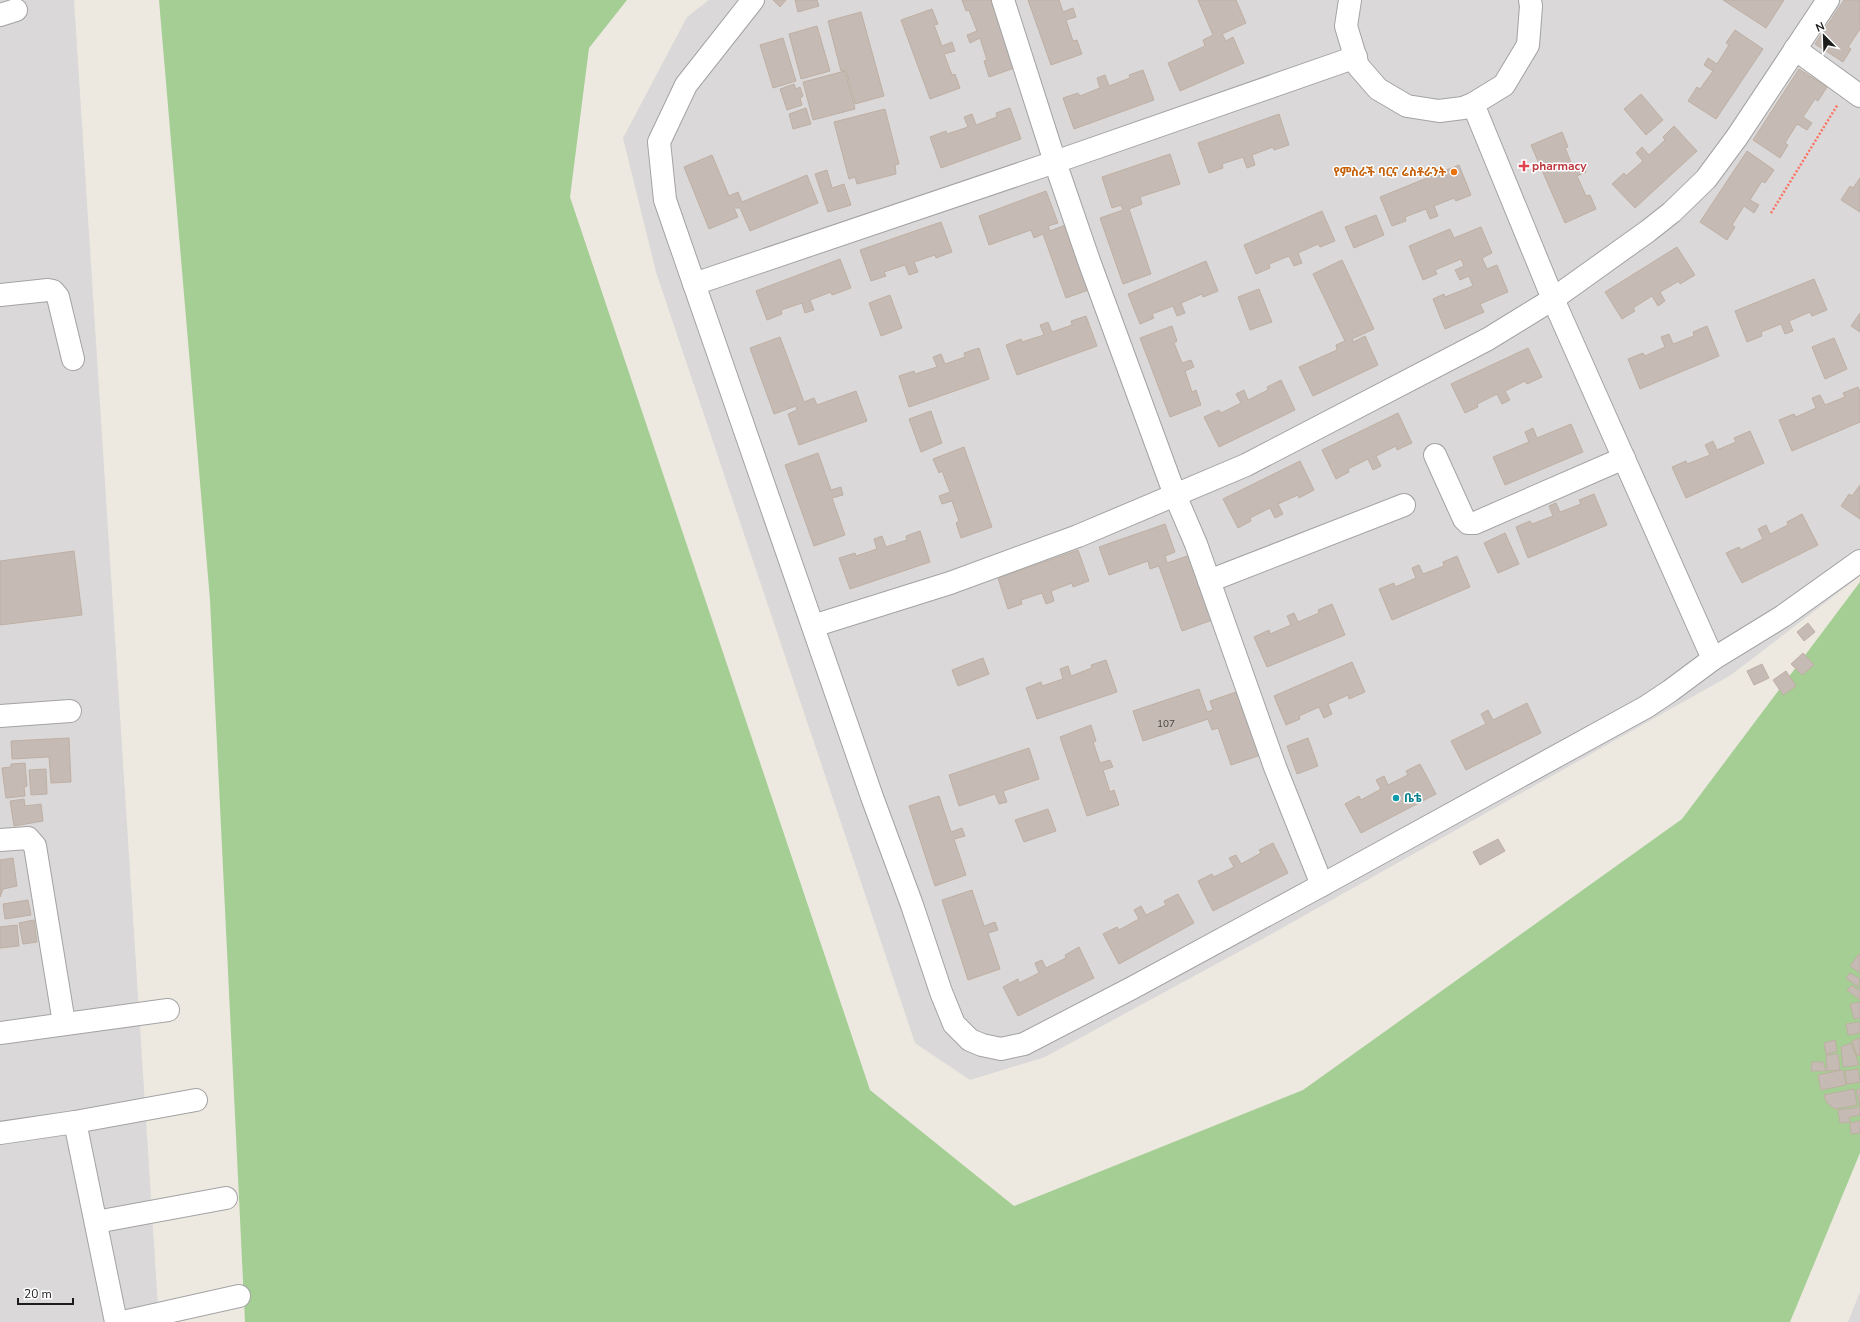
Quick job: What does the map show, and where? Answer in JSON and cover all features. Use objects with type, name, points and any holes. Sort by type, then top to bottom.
[{"type":"street","points":[[753,0],[686,85],[659,142],[665,200],[912,905],[941,992],[954,1024],[970,1040],[982,1045],[1000,1049],[1024,1044],[1132,988],[1646,707],[1713,659],[1783,616],[1860,561]]},
{"type":"street","points":[[1003,0],[1055,162],[1089,261],[1175,495],[1209,581],[1275,767],[1322,885]]},
{"type":"street","points":[[1350,0],[1346,26],[1358,66],[1378,89],[1407,106],[1439,111],[1463,108],[1473,104],[1504,85],[1528,45],[1532,6],[1530,0]]},
{"type":"street","points":[[813,626],[950,583],[1078,536],[1246,465],[1488,339],[1553,299],[1648,231],[1672,212],[1706,179],[1737,137],[1828,0]]},
{"type":"street","points":[[1795,50],[1854,92]]},
{"type":"street","points":[[694,284],[1055,162],[1356,57]]},
{"type":"street","points":[[1473,104],[1553,299],[1713,659]]},
{"type":"street","points":[[0,295],[48,290],[53,291],[58,297],[73,359]]},
{"type":"street","points":[[1435,455],[1464,518],[1468,523],[1475,523],[1624,458]]},
{"type":"street","points":[[1209,581],[1404,505]]},
{"type":"street","points":[[0,716],[70,711]]},
{"type":"street","points":[[0,840],[28,838],[35,846],[64,1023]]},
{"type":"street","points":[[0,1033],[64,1023],[168,1010]]},
{"type":"street","points":[[0,1132],[75,1122],[196,1100]]},
{"type":"street","points":[[75,1122],[116,1322]]},
{"type":"street","points":[[96,1222],[226,1198]]},
{"type":"street","points":[[124,1322],[239,1296]]},
{"type":"path","points":[[1771,213],[1854,92]]},
{"type":"shaded area","points":[[0,0],[74,0],[159,1322],[0,1322]]},
{"type":"shaded area","points":[[709,0],[1860,0],[1860,576],[1731,675],[1266,937],[1045,1057],[970,1080],[915,1043],[656,272],[623,138],[687,17]]},
{"type":"shaded area","points":[[1860,1292],[1860,1322],[1848,1322]]},
{"type":"green space","points":[[159,0],[627,0],[589,48],[570,197],[870,1090],[1014,1206],[1303,1090],[1682,819],[1860,582],[1860,1153],[1790,1322],[245,1322],[210,600]]},
{"type":"building","points":[[773,0],[786,0],[780,7]]},
{"type":"building","points":[[795,0],[817,0],[819,6],[798,12]]},
{"type":"building","points":[[962,0],[997,0],[1020,66],[989,77],[984,61],[987,60],[980,38],[970,43],[967,35],[977,31],[969,10],[966,11]]},
{"type":"building","points":[[1028,0],[1059,0],[1063,12],[1073,8],[1076,17],[1066,20],[1073,41],[1077,40],[1082,54],[1051,65]]},
{"type":"building","points":[[1198,0],[1236,0],[1246,23],[1222,34],[1226,41],[1233,37],[1244,63],[1180,91],[1168,63],[1205,46],[1203,40],[1213,35]]},
{"type":"building","points":[[1723,0],[1784,0],[1766,28]]},
{"type":"building","points":[[1844,0],[1860,0],[1860,29],[1848,47],[1851,49],[1843,62],[1815,44]]},
{"type":"building","points":[[932,9],[938,24],[934,25],[942,46],[952,42],[955,51],[944,54],[952,75],[955,74],[960,88],[930,99],[901,20]]},
{"type":"building","points":[[861,12],[884,96],[855,104],[846,70],[841,71],[828,21]]},
{"type":"building","points":[[817,26],[830,71],[801,79],[789,34]]},
{"type":"building","points":[[1735,30],[1763,49],[1716,119],[1688,101],[1697,87],[1700,89],[1713,71],[1704,65],[1708,58],[1717,64],[1729,45],[1726,43]]},
{"type":"building","points":[[783,38],[796,81],[773,88],[760,45]]},
{"type":"building","points":[[1799,69],[1827,87],[1818,101],[1815,99],[1803,117],[1812,123],[1807,130],[1797,124],[1785,143],[1788,145],[1780,158],[1753,140]]},
{"type":"building","points":[[1143,70],[1154,100],[1074,129],[1063,98],[1078,93],[1080,96],[1100,88],[1097,78],[1105,75],[1109,86],[1130,78],[1129,75]]},
{"type":"building","points":[[845,71],[855,109],[813,120],[803,82]]},
{"type":"building","points":[[794,84],[796,89],[800,87],[803,96],[800,98],[802,105],[787,110],[780,89]]},
{"type":"building","points":[[1641,94],[1663,120],[1646,135],[1624,109]]},
{"type":"building","points":[[806,108],[811,124],[793,129],[789,114]]},
{"type":"building","points":[[1010,108],[1021,139],[941,168],[930,137],[946,131],[947,134],[968,127],[964,117],[972,114],[976,125],[997,117],[996,113]]},
{"type":"building","points":[[885,109],[899,164],[895,165],[896,174],[857,184],[855,177],[849,179],[834,122]]},
{"type":"building","points":[[1279,114],[1289,145],[1274,150],[1273,147],[1252,155],[1255,165],[1247,168],[1243,157],[1222,164],[1223,168],[1209,173],[1198,143]]},
{"type":"building","points":[[1674,126],[1697,151],[1635,208],[1612,184],[1624,173],[1626,176],[1643,161],[1636,153],[1642,147],[1649,155],[1665,140],[1663,137]]},
{"type":"building","points":[[1562,132],[1568,147],[1565,148],[1574,169],[1583,165],[1586,172],[1577,176],[1586,196],[1590,195],[1596,209],[1565,223],[1531,145]]},
{"type":"building","points":[[1747,151],[1774,170],[1765,183],[1762,181],[1750,200],[1759,205],[1754,213],[1744,206],[1732,225],[1735,227],[1727,240],[1700,222]]},
{"type":"building","points":[[1170,154],[1180,184],[1140,197],[1142,204],[1129,209],[1151,274],[1123,284],[1100,218],[1123,210],[1121,205],[1112,208],[1102,177]]},
{"type":"building","points":[[712,155],[729,196],[738,192],[742,202],[807,175],[818,203],[750,231],[740,208],[734,208],[738,217],[709,229],[684,167]]},
{"type":"building","points":[[1459,165],[1471,195],[1456,201],[1454,198],[1434,206],[1438,216],[1430,219],[1426,209],[1405,217],[1406,221],[1392,226],[1380,197]]},
{"type":"building","points":[[827,170],[832,188],[844,184],[851,205],[828,212],[815,174]]},
{"type":"building","points":[[1860,178],[1860,212],[1841,200],[1850,186],[1853,188]]},
{"type":"building","points":[[1046,191],[1058,223],[1048,226],[1050,231],[1073,222],[1097,287],[1066,298],[1043,234],[1034,238],[1031,230],[989,245],[979,216]]},
{"type":"building","points":[[1322,211],[1335,241],[1320,247],[1318,244],[1298,253],[1302,263],[1294,266],[1289,256],[1269,264],[1270,268],[1256,274],[1244,245]]},
{"type":"building","points":[[1376,215],[1384,235],[1354,248],[1345,227]]},
{"type":"building","points":[[941,222],[952,252],[936,258],[935,255],[914,262],[918,272],[909,275],[905,265],[884,272],[886,276],[871,281],[860,250]]},
{"type":"building","points":[[1481,227],[1492,253],[1482,258],[1487,269],[1497,265],[1508,292],[1480,304],[1484,312],[1445,329],[1433,299],[1444,294],[1445,297],[1473,286],[1469,276],[1460,280],[1455,270],[1464,266],[1461,259],[1435,270],[1437,274],[1423,280],[1409,246],[1450,229],[1454,238]]},
{"type":"building","points":[[1677,247],[1695,275],[1680,284],[1679,281],[1660,292],[1665,301],[1658,306],[1652,296],[1633,308],[1635,311],[1622,319],[1605,292]]},
{"type":"building","points":[[840,259],[851,288],[832,295],[831,292],[810,300],[814,310],[805,313],[802,303],[781,310],[782,314],[767,320],[756,291]]},
{"type":"building","points":[[1342,260],[1374,329],[1352,339],[1353,342],[1365,336],[1378,365],[1313,396],[1299,367],[1337,350],[1336,345],[1345,341],[1313,274]]},
{"type":"building","points":[[1206,261],[1218,291],[1203,297],[1202,294],[1181,303],[1185,313],[1177,316],[1173,306],[1152,314],[1154,318],[1140,324],[1128,294]]},
{"type":"building","points":[[1814,279],[1827,310],[1812,316],[1810,312],[1789,321],[1793,331],[1785,334],[1781,324],[1761,332],[1762,336],[1747,342],[1735,311]]},
{"type":"building","points":[[1259,289],[1272,322],[1250,330],[1238,297]]},
{"type":"building","points":[[890,295],[902,328],[881,336],[869,303]]},
{"type":"building","points":[[1860,313],[1860,332],[1851,326]]},
{"type":"building","points":[[1086,316],[1097,346],[1017,375],[1006,345],[1021,339],[1022,342],[1044,335],[1040,325],[1048,322],[1052,332],[1072,325],[1071,321]]},
{"type":"building","points":[[1172,326],[1177,341],[1174,343],[1182,363],[1191,360],[1194,367],[1185,371],[1192,392],[1196,390],[1201,405],[1170,417],[1140,338]]},
{"type":"building","points":[[1707,326],[1719,356],[1640,389],[1628,359],[1643,353],[1645,356],[1665,347],[1661,337],[1669,334],[1673,344],[1694,336],[1693,332]]},
{"type":"building","points":[[780,337],[804,402],[814,398],[817,405],[856,391],[867,421],[799,445],[788,414],[797,410],[796,406],[774,414],[750,348]]},
{"type":"building","points":[[1834,338],[1847,369],[1825,379],[1812,347]]},
{"type":"building","points":[[979,348],[989,379],[909,407],[899,376],[914,371],[915,374],[937,367],[933,357],[941,354],[945,364],[965,357],[964,353]]},
{"type":"building","points":[[1528,348],[1542,377],[1527,384],[1525,381],[1505,391],[1510,400],[1502,404],[1497,394],[1477,404],[1478,407],[1465,413],[1451,384]]},
{"type":"building","points":[[1281,380],[1295,410],[1219,447],[1204,417],[1219,410],[1221,413],[1241,403],[1236,394],[1244,390],[1248,400],[1268,390],[1267,387]]},
{"type":"building","points":[[1858,387],[1860,392],[1860,422],[1792,451],[1779,420],[1794,414],[1796,417],[1816,408],[1812,398],[1820,395],[1825,405],[1845,397],[1843,393]]},
{"type":"building","points":[[931,411],[942,443],[921,452],[909,419]]},
{"type":"building","points":[[1398,413],[1412,443],[1397,450],[1396,446],[1376,456],[1381,466],[1373,470],[1368,459],[1348,469],[1349,472],[1336,479],[1322,450]]},
{"type":"building","points":[[1571,424],[1583,452],[1505,485],[1493,457],[1529,442],[1525,432],[1533,428],[1537,438]]},
{"type":"building","points":[[1750,431],[1764,463],[1686,498],[1672,467],[1686,461],[1687,464],[1710,455],[1705,445],[1713,441],[1717,450],[1736,442],[1734,438]]},
{"type":"building","points":[[964,447],[992,527],[961,538],[956,523],[959,521],[952,501],[942,504],[939,496],[950,492],[942,471],[939,473],[933,459]]},
{"type":"building","points":[[818,453],[831,490],[841,487],[843,495],[832,498],[845,535],[814,546],[785,465]]},
{"type":"building","points":[[1300,461],[1314,490],[1299,498],[1298,495],[1278,504],[1283,514],[1275,518],[1270,508],[1250,518],[1251,521],[1238,528],[1223,499]]},
{"type":"building","points":[[1860,485],[1860,519],[1841,506],[1849,494],[1852,496]]},
{"type":"building","points":[[1594,494],[1607,525],[1528,558],[1516,527],[1530,521],[1532,524],[1553,516],[1549,506],[1556,503],[1560,512],[1581,504],[1579,500]]},
{"type":"building","points":[[1802,514],[1818,545],[1742,583],[1726,553],[1739,547],[1741,550],[1763,539],[1758,529],[1766,525],[1770,534],[1788,525],[1787,522]]},
{"type":"building","points":[[1165,524],[1175,552],[1165,556],[1167,563],[1193,554],[1215,619],[1182,631],[1159,566],[1150,569],[1148,561],[1109,575],[1099,547]]},
{"type":"building","points":[[920,531],[930,562],[850,589],[839,558],[855,553],[856,556],[877,549],[874,539],[882,536],[886,547],[907,540],[906,536]]},
{"type":"building","points":[[1505,533],[1519,564],[1498,573],[1484,543]]},
{"type":"building","points":[[1078,550],[1089,581],[1073,587],[1072,583],[1051,591],[1054,601],[1046,604],[1042,593],[1021,600],[1022,604],[1008,609],[998,578]]},
{"type":"building","points":[[74,551],[82,615],[0,625],[0,561]]},
{"type":"building","points":[[1457,556],[1470,587],[1392,620],[1379,589],[1394,583],[1395,587],[1416,578],[1412,568],[1419,565],[1423,574],[1444,566],[1443,562]]},
{"type":"building","points":[[1332,604],[1345,635],[1267,667],[1254,637],[1269,630],[1270,634],[1291,625],[1287,616],[1294,613],[1298,622],[1319,613],[1318,610]]},
{"type":"building","points":[[1808,623],[1815,632],[1804,641],[1797,632]]},
{"type":"building","points":[[1803,653],[1814,665],[1802,675],[1791,664]]},
{"type":"building","points":[[983,658],[989,674],[958,686],[952,670]]},
{"type":"building","points":[[1106,660],[1117,692],[1037,719],[1026,688],[1041,682],[1042,686],[1063,679],[1060,669],[1068,666],[1071,676],[1092,668],[1091,665]]},
{"type":"building","points":[[1352,662],[1365,692],[1349,699],[1348,695],[1328,704],[1332,714],[1324,718],[1319,707],[1299,716],[1300,719],[1286,725],[1274,696]]},
{"type":"building","points":[[1762,664],[1769,678],[1754,685],[1747,671]]},
{"type":"building","points":[[1786,671],[1796,686],[1783,695],[1773,680]]},
{"type":"building","points":[[1199,689],[1207,712],[1213,710],[1210,701],[1239,691],[1261,755],[1231,765],[1218,728],[1212,730],[1208,719],[1143,741],[1133,711]]},
{"type":"building","points":[[1527,703],[1541,733],[1466,770],[1451,741],[1486,724],[1481,714],[1488,710],[1493,720]]},
{"type":"building","points":[[1091,725],[1096,741],[1093,742],[1100,763],[1110,760],[1113,767],[1103,770],[1110,792],[1114,790],[1119,805],[1087,816],[1060,737]]},
{"type":"building","points":[[69,738],[71,782],[51,783],[49,757],[12,759],[11,741]]},
{"type":"building","points":[[1308,738],[1318,766],[1297,774],[1287,746]]},
{"type":"building","points":[[1029,748],[1039,779],[1003,791],[1007,802],[999,804],[995,794],[959,806],[949,775]]},
{"type":"building","points":[[25,763],[27,786],[24,787],[25,796],[6,798],[2,768],[11,767],[11,764]]},
{"type":"building","name":"ቤቴ","points":[[1420,764],[1436,794],[1361,833],[1345,804],[1359,796],[1361,800],[1381,789],[1376,780],[1384,776],[1388,785],[1408,775],[1406,771]]},
{"type":"building","points":[[46,769],[47,794],[31,795],[29,770]]},
{"type":"building","points":[[939,796],[951,832],[962,828],[965,836],[954,839],[966,875],[935,886],[909,806]]},
{"type":"building","points":[[24,799],[25,806],[41,804],[43,821],[14,826],[10,801]]},
{"type":"building","points":[[1048,809],[1056,831],[1024,842],[1015,820]]},
{"type":"building","points":[[1498,839],[1505,851],[1480,865],[1473,852]]},
{"type":"building","points":[[1273,843],[1288,873],[1213,911],[1198,881],[1212,874],[1214,877],[1234,867],[1229,858],[1236,855],[1241,864],[1261,853],[1259,850]]},
{"type":"building","points":[[13,858],[17,886],[3,889],[0,897],[0,860]]},
{"type":"building","points":[[972,890],[984,926],[995,922],[998,930],[988,933],[1000,969],[968,980],[942,900]]},
{"type":"building","points":[[1178,894],[1194,923],[1119,964],[1103,934],[1117,927],[1119,930],[1139,919],[1134,910],[1141,906],[1146,915],[1166,905],[1164,901]]},
{"type":"building","points":[[28,900],[31,915],[5,919],[3,904]]},
{"type":"building","points":[[34,920],[37,942],[23,944],[19,923]]},
{"type":"building","points":[[17,925],[19,946],[0,948],[0,927]]},
{"type":"building","points":[[1079,947],[1094,978],[1018,1016],[1003,987],[1018,979],[1019,983],[1039,973],[1035,963],[1042,960],[1046,968],[1066,958],[1065,955]]},
{"type":"building","points":[[1859,954],[1860,955],[1860,973],[1850,966]]},
{"type":"building","points":[[1850,973],[1860,979],[1858,987],[1846,978]]},
{"type":"building","points":[[1852,985],[1858,990],[1860,987],[1860,1000],[1847,990]]},
{"type":"building","points":[[1860,1002],[1860,1018],[1854,1019],[1850,1004]]},
{"type":"building","points":[[1860,1022],[1860,1033],[1848,1035],[1846,1024]]},
{"type":"building","points":[[1860,1038],[1860,1055],[1857,1056],[1852,1041]]},
{"type":"building","points":[[1835,1040],[1837,1051],[1826,1054],[1824,1043]]},
{"type":"building","points":[[1851,1043],[1859,1065],[1843,1067],[1841,1047]]},
{"type":"building","points":[[1838,1054],[1840,1070],[1827,1071],[1826,1055]]},
{"type":"building","points":[[1812,1062],[1823,1062],[1826,1071],[1811,1071]]},
{"type":"building","points":[[1858,1069],[1860,1082],[1847,1084],[1845,1071]]},
{"type":"building","points":[[1843,1070],[1846,1085],[1821,1090],[1818,1075]]},
{"type":"building","points":[[1854,1089],[1857,1105],[1835,1109],[1827,1103],[1824,1095]]},
{"type":"building","points":[[1860,1089],[1860,1106],[1856,1090]]},
{"type":"building","points":[[1860,1107],[1860,1115],[1849,1117],[1850,1122],[1840,1123],[1838,1110]]},
{"type":"building","points":[[1860,1121],[1860,1133],[1851,1134],[1850,1123]]},
{"type":"place","name":"pharmacy","points":[[1524,166]]},
{"type":"place","name":"የምስራች ባርና ሬስቶራንት","points":[[1454,172]]},
{"type":"place","name":"ቤቴ","points":[[1396,798]]}]
